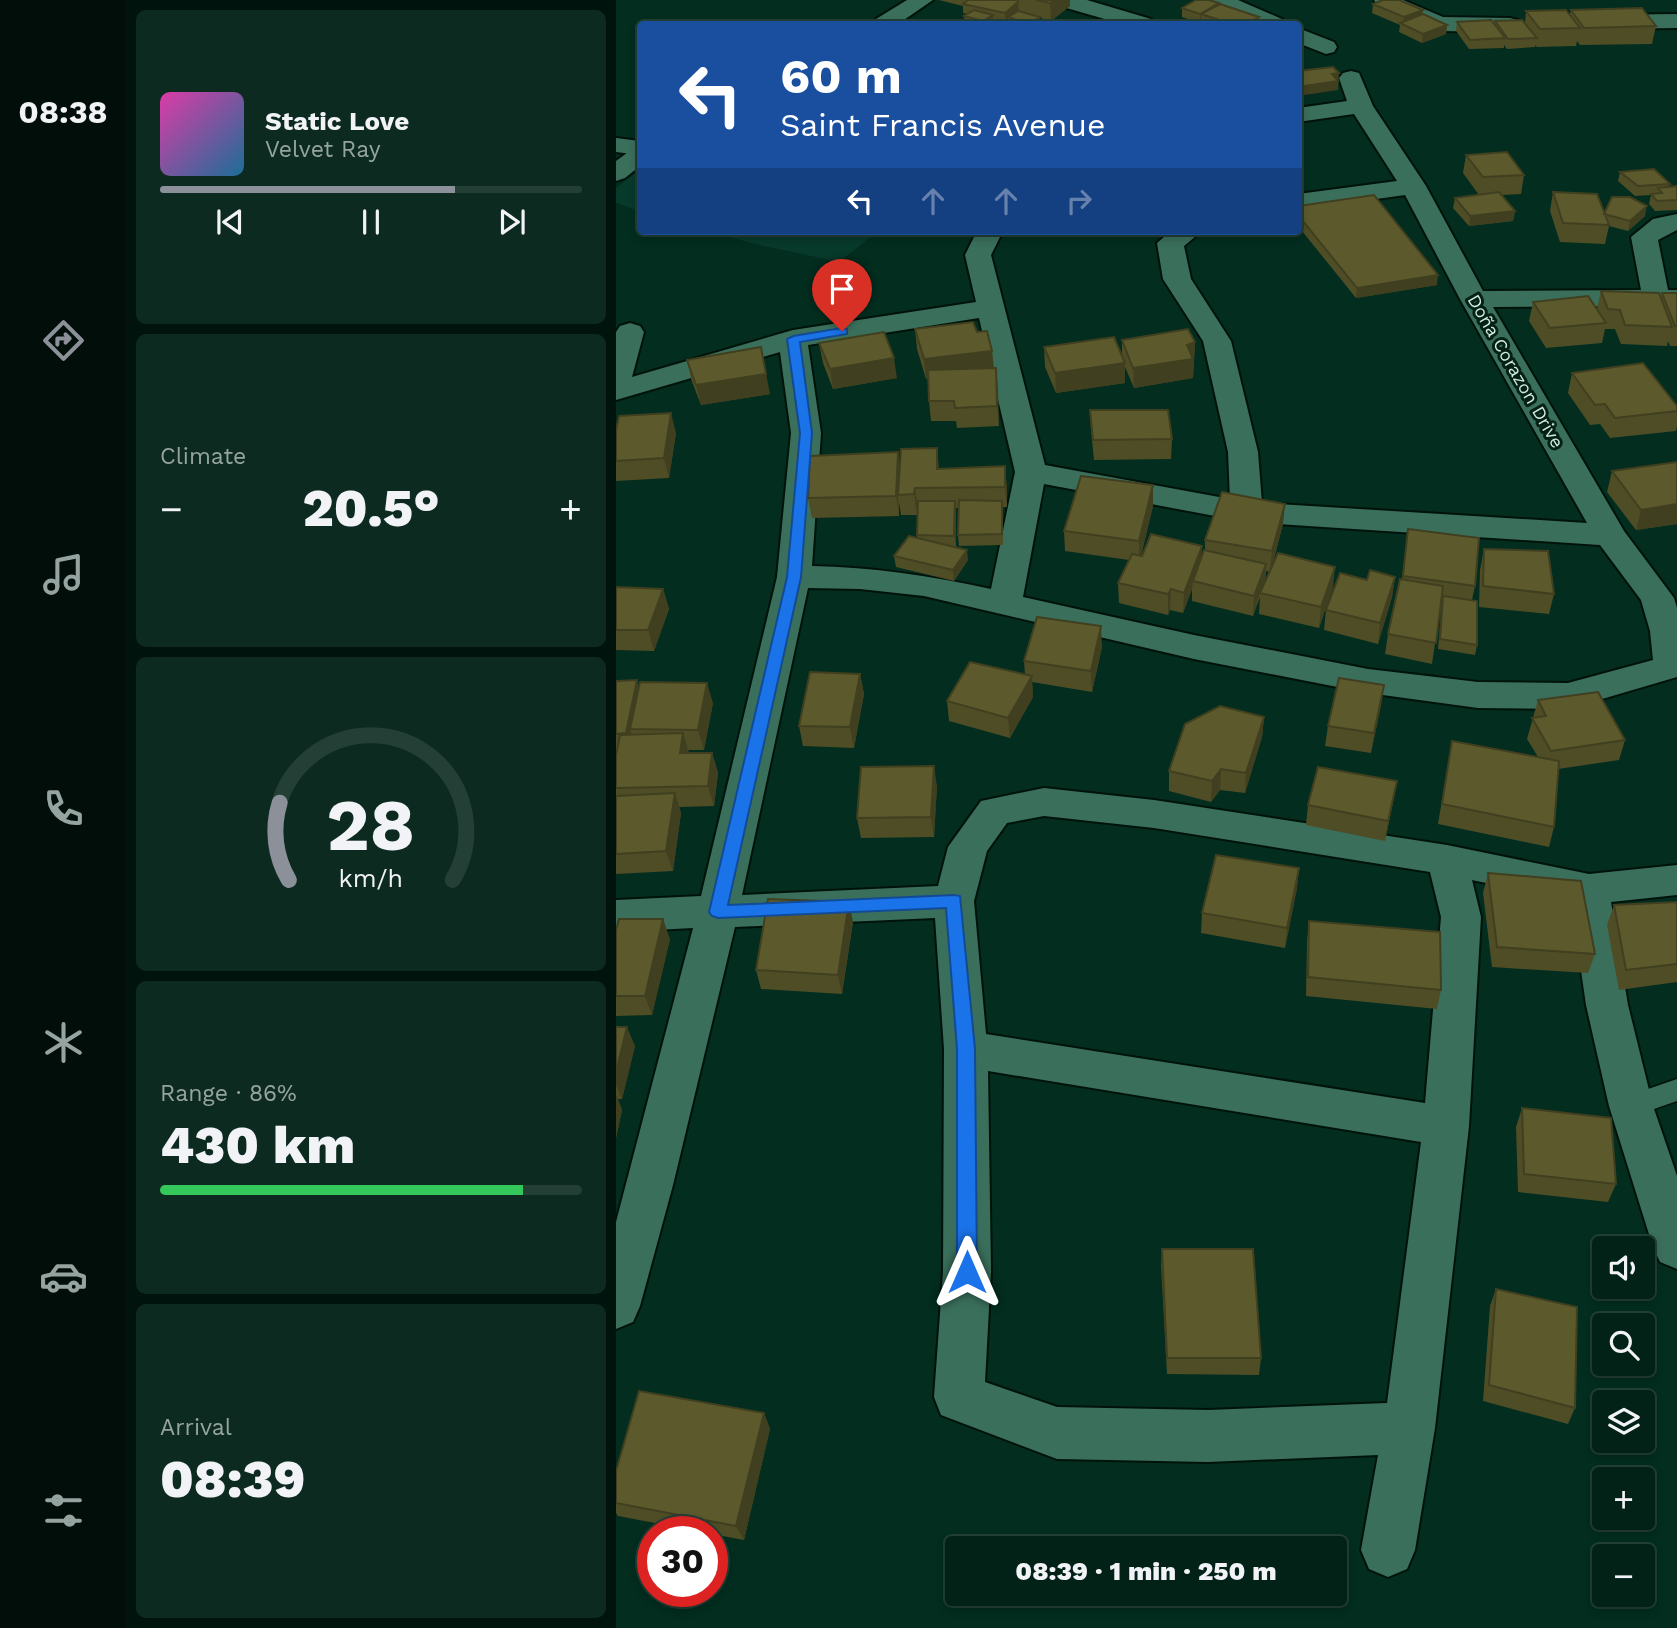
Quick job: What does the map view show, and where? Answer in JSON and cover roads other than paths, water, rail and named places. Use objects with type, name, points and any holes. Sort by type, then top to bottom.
[{"type":"street","points":[[889,21],[922,0]]},
{"type":"street","points":[[1064,0],[1133,21]]},
{"type":"street","points":[[1220,0],[1268,21]]},
{"type":"street","points":[[1385,0],[1440,24],[1533,24]]},
{"type":"street","points":[[1629,0],[1667,21]]},
{"type":"street","points":[[1574,23],[1667,21]]},
{"type":"street","points":[[1302,38],[1326,47]]},
{"type":"street","name":"Doña Corazon Drive","points":[[1005,604],[1194,647],[1328,673],[1478,695],[1568,696],[1671,667],[1667,631],[1657,598],[1610,535],[1474,299],[1413,186],[1362,106],[1352,78]]},
{"type":"street","points":[[1302,115],[1362,106]]},
{"type":"street","points":[[616,145],[637,148]]},
{"type":"street","points":[[616,173],[637,157]]},
{"type":"street","points":[[1302,201],[1413,186]]},
{"type":"street","points":[[1474,299],[1667,298],[1644,237],[1662,225],[1677,222]]},
{"type":"street","points":[[794,577],[860,578],[924,584],[1005,604],[1031,472],[978,255],[988,235]]},
{"type":"street","points":[[1183,235],[1170,243],[1177,279],[1217,341],[1229,402],[1243,452],[1247,512]]},
{"type":"street","points":[[616,391],[793,339],[990,308]]},
{"type":"street","points":[[616,381],[630,332]]},
{"type":"street","points":[[616,1306],[633,1186],[718,912],[794,577],[806,433],[793,339]]},
{"type":"street","points":[[1031,472],[1247,512],[1610,535]]},
{"type":"street","points":[[1409,1429],[1208,1436],[1057,1433],[959,1397],[967,1272],[966,1049],[954,901],[968,848],[995,811],[1044,802],[1154,814],[1447,860],[1590,889],[1677,880]]},
{"type":"street","points":[[1388,1550],[1409,1429],[1446,1126],[1461,917],[1447,860]]},
{"type":"street","points":[[1590,889],[1607,1005],[1631,1106],[1670,1202],[1677,1247]]},
{"type":"street","points":[[616,916],[954,901]]},
{"type":"street","points":[[966,1049],[1446,1126]]},
{"type":"lane","points":[[1631,1106],[1677,1090]]}]
